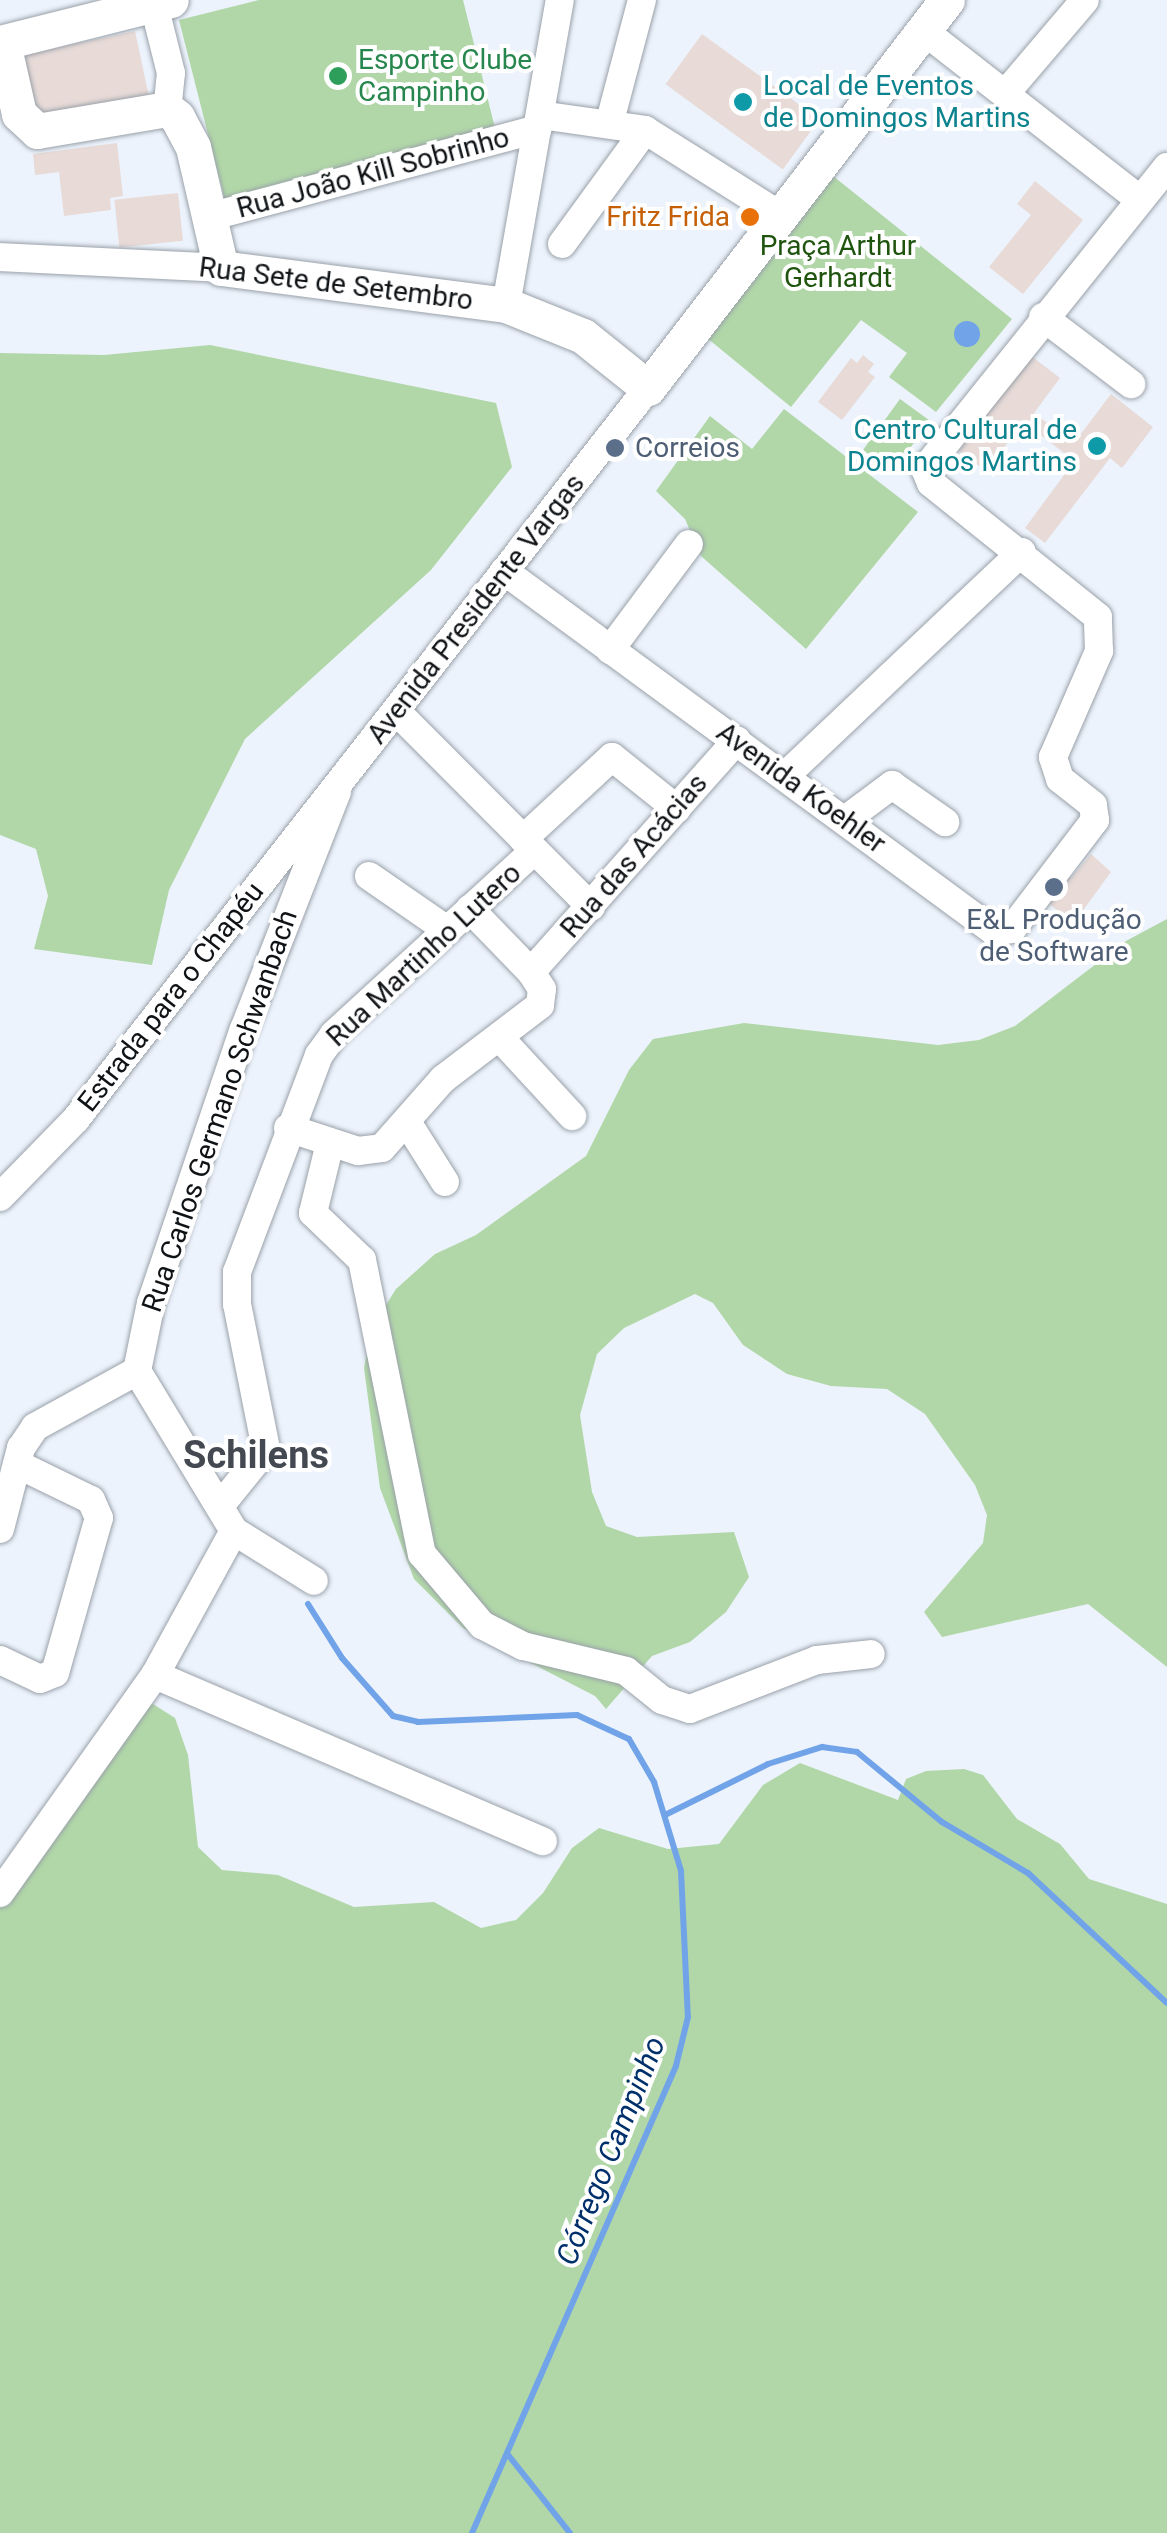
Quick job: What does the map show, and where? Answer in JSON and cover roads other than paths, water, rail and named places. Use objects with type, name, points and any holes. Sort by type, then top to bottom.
[{"type":"main road","name":"Avenida Presidente Vargas","points":[[648,388],[947,0]]},
{"type":"main road","points":[[162,2],[2,43],[19,114],[37,132],[167,108],[193,147],[221,268]]},
{"type":"main road","name":"Rua Sete de Setembro","points":[[221,268],[506,305],[583,336],[648,388]]},
{"type":"street","points":[[506,305],[560,0]]},
{"type":"street","points":[[610,121],[642,0]]},
{"type":"street","points":[[1005,94],[1085,0]]},
{"type":"street","points":[[162,2],[171,74],[167,108]]},
{"type":"street","points":[[924,31],[1138,198]]},
{"type":"street","points":[[539,122],[610,121],[645,130],[780,216]]},
{"type":"street","name":"Rua João Kill Sobrinho","points":[[209,217],[539,122]]},
{"type":"street","points":[[562,244],[645,130]]},
{"type":"street","points":[[785,776],[1022,552],[930,483],[927,463],[1138,198],[1167,167]]},
{"type":"street","name":"Rua Sete de Setembro","points":[[0,257],[221,268]]},
{"type":"street","points":[[1042,317],[1131,384]]},
{"type":"street","name":"Avenida Presidente Vargas","points":[[336,792],[648,388]]},
{"type":"street","points":[[610,650],[689,544]]},
{"type":"street","name":"Avenida Koehler","points":[[504,571],[995,932],[1018,924],[1079,844],[1096,812],[1060,778],[1053,757],[1099,651],[1098,617],[1022,552]]},
{"type":"street","points":[[397,712],[591,908]]},
{"type":"street","name":"Rua das Acácias","points":[[530,972],[737,740]]},
{"type":"street","name":"Rua Martinho Lutero","points":[[227,1518],[266,1449],[235,1288],[288,1128],[327,1042],[470,909],[612,757],[677,809]]},
{"type":"street","points":[[845,820],[892,785],[945,822]]},
{"type":"street","name":"Estrada para o Chapéu","points":[[0,1197],[76,1119],[336,792]]},
{"type":"street","name":"Rua Carlos Germano Schwanbach","points":[[137,1370],[151,1302],[244,1029],[336,792]]},
{"type":"street","points":[[369,876],[447,930]]},
{"type":"street","points":[[288,1128],[330,1143],[376,1151],[444,1080],[540,1005],[542,989],[530,972],[470,909]]},
{"type":"street","points":[[501,1039],[572,1116]]},
{"type":"street","points":[[407,1122],[445,1182]]},
{"type":"street","points":[[330,1143],[313,1213],[362,1260],[422,1554],[482,1625],[523,1646],[626,1671],[662,1700],[690,1708],[817,1660],[871,1654]]},
{"type":"street","points":[[0,1529],[17,1464],[35,1427],[137,1370],[227,1518],[314,1581]]},
{"type":"street","points":[[0,1660],[32,1678],[55,1673],[99,1518],[80,1494],[17,1464]]},
{"type":"street","points":[[0,1893],[156,1674],[227,1518]]},
{"type":"street","points":[[156,1674],[543,1841]]},
{"type":"water","points":[[967,321],[976,325],[980,334],[976,343],[967,347],[958,343],[954,334],[958,325]]},
{"type":"waterway","name":"Córrego Campinho","points":[[308,1604],[342,1658],[393,1716],[418,1722],[577,1715],[629,1739],[654,1782],[681,1871],[688,2017],[676,2066],[472,2533]]},
{"type":"waterway","points":[[665,1815],[768,1764],[822,1747],[857,1752],[942,1822],[1028,1873],[1167,2003]]},
{"type":"waterway","points":[[509,2456],[570,2533]]},
{"type":"place","name":"Esporte Clube Campinho","points":[[338,76]]},
{"type":"place","name":"Local de Eventos de Domingos Martins","points":[[743,102]]},
{"type":"place","name":"Fritz Frida","points":[[750,217]]},
{"type":"place","name":"Centro Cultural de Domingos Martins","points":[[1097,446]]},
{"type":"place","name":"Correios","points":[[615,448]]},
{"type":"place","name":"E&L Produção de Software","points":[[1054,887]]},
{"type":"district","name":"Schilens","points":[[256,1456]]},
{"type":"park label","name":"Praça Arthur Gerhardt","points":[[838,262]]}]
